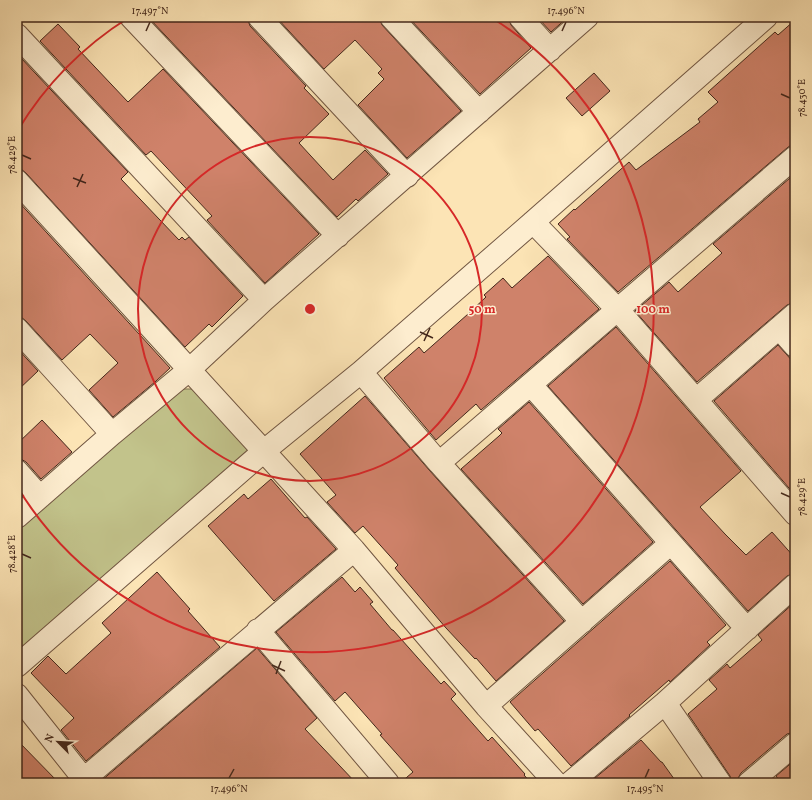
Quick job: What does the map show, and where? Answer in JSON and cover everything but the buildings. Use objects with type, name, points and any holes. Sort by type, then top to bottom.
[{"type":"street","points":[[132,17],[338,236]]},
{"type":"street","points":[[260,17],[407,176]]},
{"type":"street","points":[[391,17],[479,112]]},
{"type":"street","points":[[520,17],[550,50]]},
{"type":"street","points":[[17,517],[112,434],[189,370],[264,300],[587,17]]},
{"type":"street","points":[[17,666],[264,451],[361,372],[766,17]]},
{"type":"street","points":[[17,34],[264,300]]},
{"type":"street","points":[[439,463],[794,160]]},
{"type":"street","points":[[17,181],[354,550],[486,706],[556,783]]},
{"type":"street","points":[[533,222],[618,310],[795,514]]},
{"type":"street","points":[[696,400],[787,321],[795,346]]},
{"type":"street","points":[[17,329],[112,434]]},
{"type":"street","points":[[361,372],[439,463],[582,622]]},
{"type":"street","points":[[531,385],[747,629]]},
{"type":"street","points":[[17,471],[40,497]]},
{"type":"street","points":[[486,706],[671,543]]},
{"type":"street","points":[[17,695],[86,781],[258,630],[354,550]]},
{"type":"street","points":[[570,783],[665,703],[795,585]]},
{"type":"street","points":[[258,630],[388,783]]},
{"type":"street","points":[[665,703],[720,783]]},
{"type":"street","points":[[749,783],[795,744]]},
{"type":"green space","points":[[174,389],[198,389],[253,448],[17,652],[17,527]]}]
